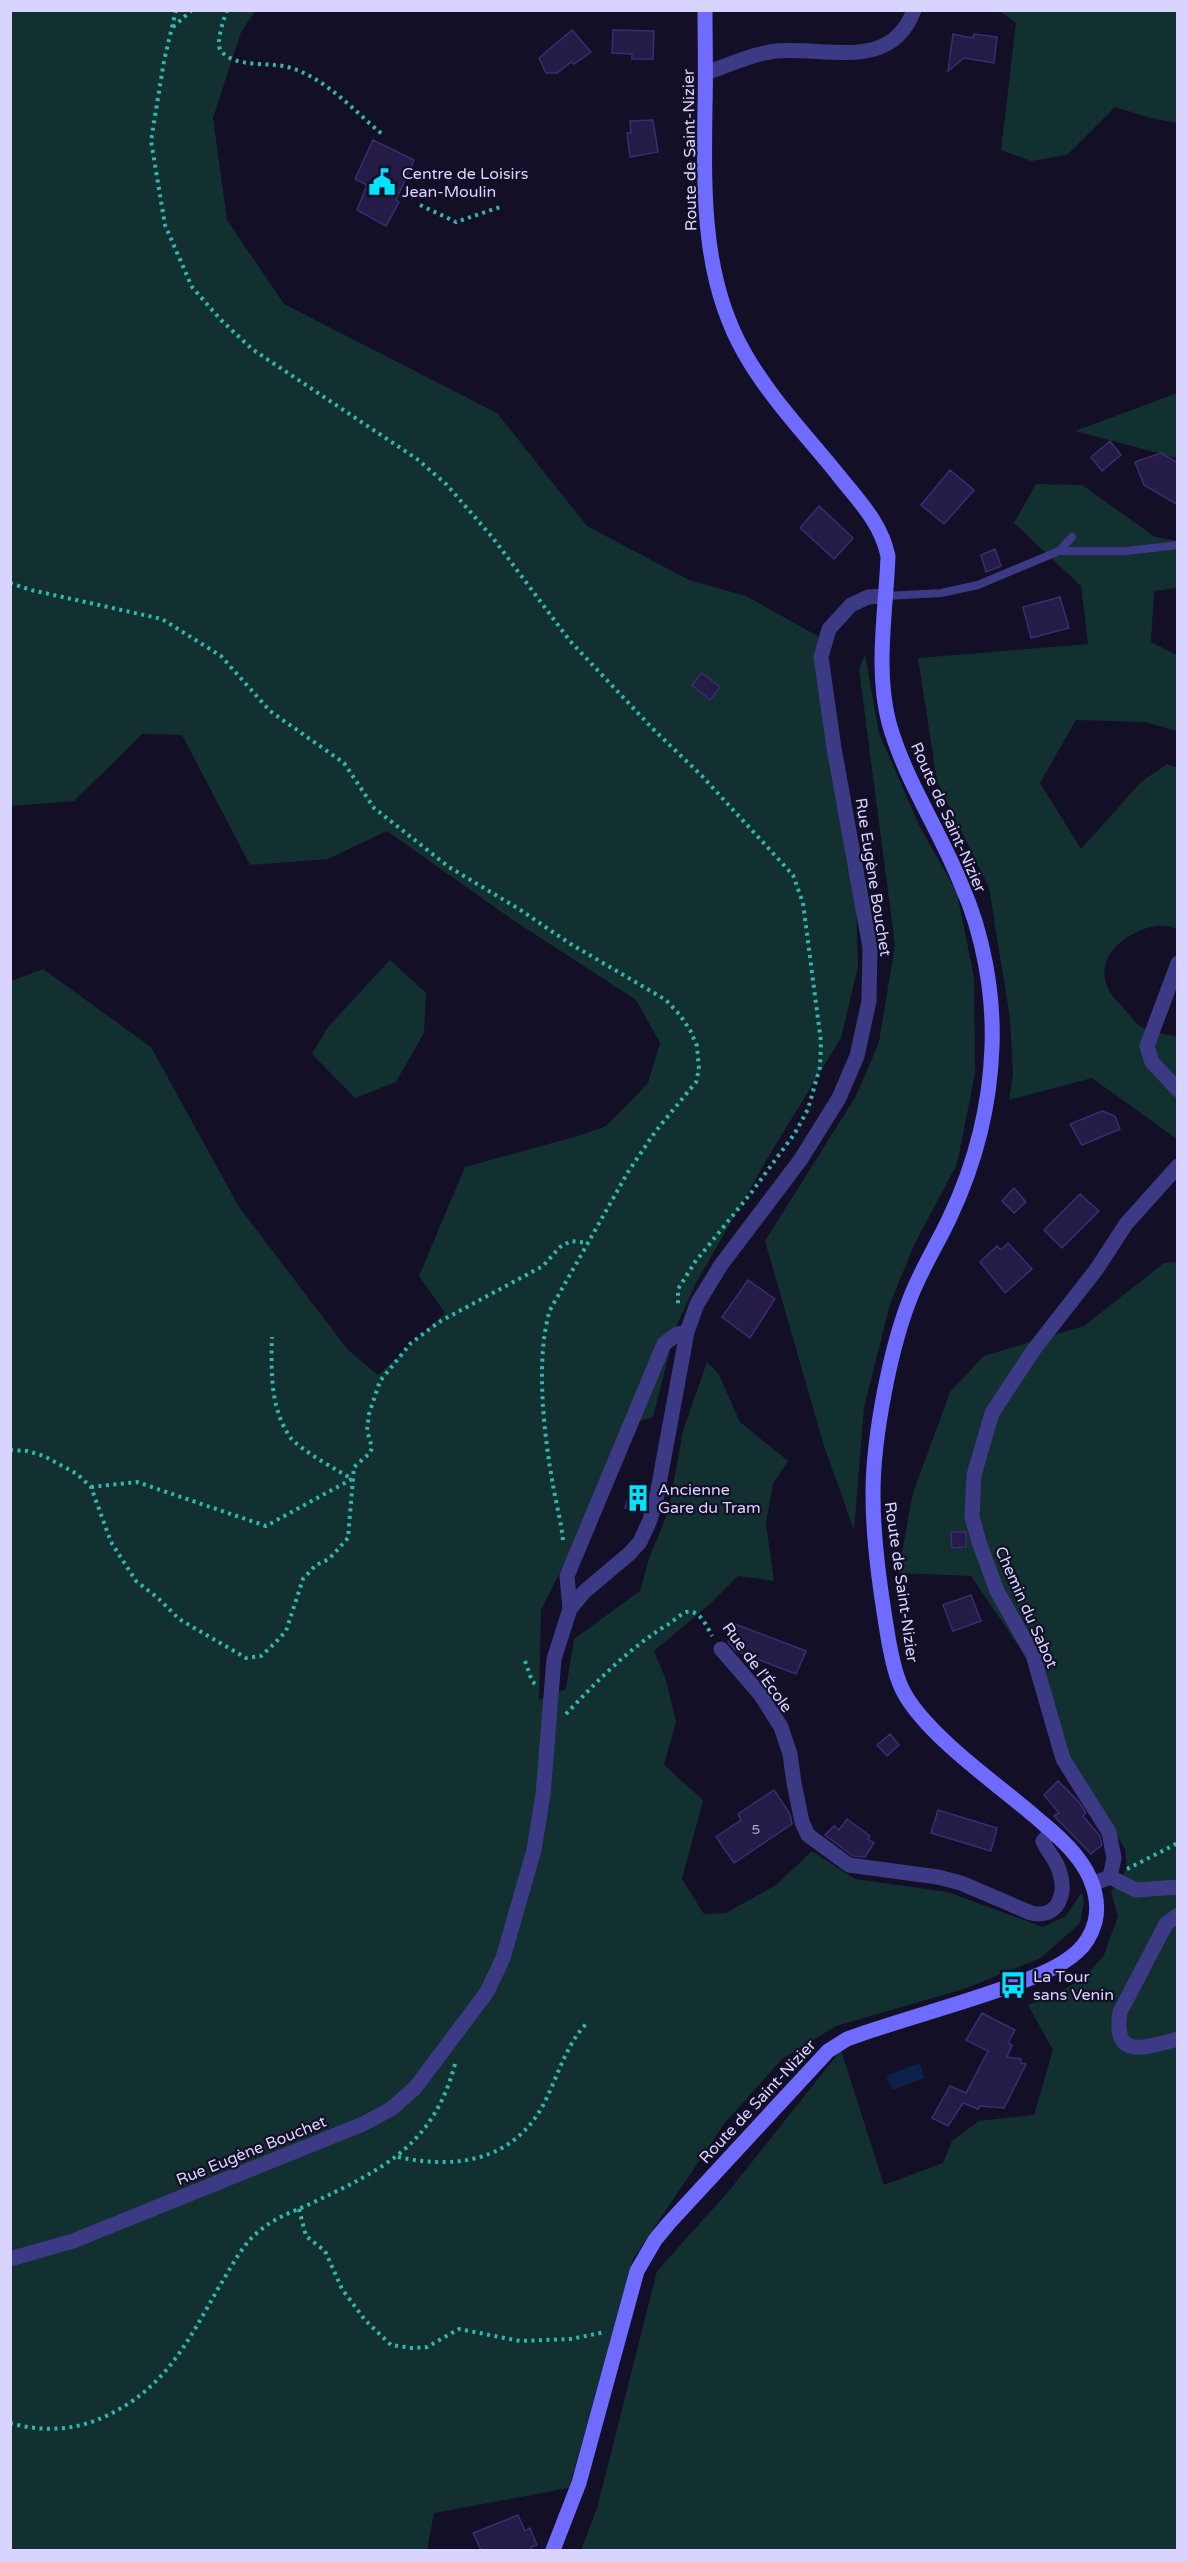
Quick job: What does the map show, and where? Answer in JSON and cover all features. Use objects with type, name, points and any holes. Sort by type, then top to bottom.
[{"type":"main road","name":"Route de Saint-Nizier","points":[[553,2550],[579,2482],[637,2271],[655,2240],[828,2050],[847,2039],[973,1999],[1032,1977],[1069,1958],[1083,1946],[1094,1927],[1097,1905],[1092,1884],[1081,1862],[1052,1831],[942,1738],[916,1711],[898,1682],[888,1632],[873,1496],[875,1463],[890,1369],[910,1297],[955,1207],[974,1160],[985,1112],[992,1045],[988,985],[973,916],[962,885],[911,780],[888,718],[883,683],[888,556],[884,540],[877,525],[745,355],[721,302],[708,236],[705,194],[705,10]]},
{"type":"street","points":[[706,73],[773,51],[856,54],[870,51],[882,47],[901,33],[908,26],[914,10]]},
{"type":"street","name":"Rue Eugène Bouchet","points":[[10,2259],[74,2241],[363,2124],[391,2109],[415,2088],[487,1992],[503,1958],[527,1881],[543,1794],[546,1734],[554,1659],[570,1609],[600,1577],[640,1542],[650,1520],[673,1417],[687,1332],[698,1304],[721,1265],[801,1159],[839,1098],[857,1056],[869,1001],[870,948],[834,748],[821,657],[829,629],[851,605],[868,597],[886,596]]},
{"type":"street","points":[[1178,963],[1147,1046],[1152,1062],[1178,1090]]},
{"type":"street","name":"Chemin du Sabot","points":[[1110,1876],[1114,1858],[1109,1832],[1063,1759],[1033,1655],[997,1591],[979,1542],[972,1517],[974,1475],[992,1413],[1035,1348],[1096,1270],[1126,1224],[1178,1166]]},
{"type":"street","points":[[570,1609],[567,1576],[664,1344],[677,1334],[687,1332]]},
{"type":"street","name":"Rue de l'École","points":[[721,1649],[760,1694],[781,1727],[790,1754],[802,1822],[808,1835],[849,1865],[938,1877],[961,1883],[1041,1916],[1050,1913],[1061,1897],[1060,1870],[1043,1841],[1052,1831]]},
{"type":"street","points":[[1092,1884],[1110,1876],[1136,1890],[1178,1887]]},
{"type":"street","points":[[1178,1915],[1166,1924],[1120,2012],[1118,2026],[1120,2039],[1134,2048],[1178,2038]]},
{"type":"lane","points":[[1059,551],[1072,537]]},
{"type":"lane","points":[[886,596],[941,593],[978,585],[1059,551],[1127,551],[1178,545]]},
{"type":"path","points":[[176,10],[151,141],[165,225],[192,287],[221,320],[252,349],[417,459],[446,484],[493,538],[570,641],[654,730],[702,776],[793,875],[803,903],[821,1042],[820,1067],[808,1109],[795,1133],[695,1262],[678,1289],[678,1307],[687,1332]]},
{"type":"path","points":[[172,27],[192,10]]},
{"type":"path","points":[[227,10],[219,45],[221,51],[236,60],[289,68],[320,82],[382,134]]},
{"type":"path","points":[[420,205],[456,222],[503,206]]},
{"type":"path","points":[[10,583],[31,590],[162,620],[221,656],[270,711],[345,762],[374,808],[449,867],[519,909],[569,943],[666,1000],[690,1030],[697,1046],[699,1069],[696,1082],[655,1132],[628,1172],[550,1311],[544,1331],[542,1361],[546,1433],[565,1553],[571,1566]]},
{"type":"path","points":[[10,1450],[27,1451],[44,1456],[77,1474],[91,1487],[111,1542],[136,1581],[158,1598],[179,1619],[246,1658],[261,1656],[286,1631],[303,1579],[316,1565],[329,1559],[348,1538],[352,1513],[354,1467],[370,1453],[372,1448],[367,1430],[374,1396],[387,1372],[411,1342],[439,1322],[543,1266],[560,1247],[571,1241],[588,1243]]},
{"type":"path","points":[[272,1337],[271,1367],[274,1402],[291,1438],[352,1479]]},
{"type":"path","points":[[91,1487],[137,1482],[266,1526],[352,1479]]},
{"type":"path","name":"Rue de l'École","points":[[546,1734],[608,1668],[651,1634],[686,1612],[695,1613],[704,1621],[721,1649]]},
{"type":"path","points":[[525,1661],[532,1681],[536,1685],[543,1676]]},
{"type":"path","points":[[1110,1876],[1178,1843]]},
{"type":"path","points":[[398,2157],[438,2161],[467,2159],[505,2148],[520,2136],[536,2117],[575,2035],[586,2024]]},
{"type":"path","points":[[10,2423],[56,2430],[87,2425],[115,2412],[151,2388],[189,2339],[244,2248],[258,2232],[277,2218],[375,2172],[398,2157],[433,2116],[449,2086],[458,2053]]},
{"type":"path","points":[[299,2209],[306,2236],[325,2251],[348,2297],[365,2320],[391,2345],[412,2348],[427,2347],[459,2329],[520,2341],[571,2339],[621,2328]]},
{"type":"green space","points":[[11,11],[255,11],[241,32],[213,118],[227,220],[284,304],[497,413],[587,526],[689,580],[746,596],[823,639],[855,863],[858,967],[841,1038],[770,1154],[696,1283],[676,1327],[653,1417],[622,1426],[569,1554],[541,1610],[539,1700],[566,1689],[574,1639],[640,1591],[649,1559],[668,1512],[683,1431],[707,1362],[718,1373],[740,1422],[788,1461],[773,1484],[766,1523],[774,1581],[738,1576],[709,1605],[654,1651],[666,1680],[676,1722],[664,1765],[703,1800],[682,1879],[704,1914],[726,1913],[776,1885],[812,1851],[855,1879],[948,1892],[1043,1927],[1066,1916],[1082,1892],[1084,1902],[1080,1923],[1041,1958],[964,1989],[836,2026],[782,2059],[724,2124],[633,2259],[569,2488],[434,2513],[427,2550],[11,2550],[11,981],[43,969],[151,1047],[239,1207],[348,1350],[378,1375],[445,1313],[419,1276],[465,1167],[606,1126],[648,1083],[660,1043],[636,1000],[513,920],[387,831],[328,859],[250,865],[182,735],[142,734],[74,801],[11,806]]},
{"type":"green space","points":[[999,11],[1177,11],[1177,123],[1115,107],[1067,155],[1031,161],[1001,150],[1016,23]]},
{"type":"green space","points":[[1177,393],[1177,458],[1075,431]]},
{"type":"green space","points":[[1036,484],[1082,485],[1155,537],[1177,541],[1177,588],[1154,591],[1151,642],[1177,655],[1177,731],[1145,722],[1076,720],[1040,783],[1081,849],[1141,782],[1167,764],[1177,768],[1177,929],[1152,926],[1129,936],[1110,954],[1106,962],[1105,979],[1111,994],[1139,1025],[1154,1032],[1177,1036],[1177,1139],[1092,1078],[1009,1100],[1013,1075],[1010,1018],[989,888],[937,781],[918,658],[1088,644],[1081,586],[1014,523]]},
{"type":"green space","points":[[865,654],[879,733],[919,825],[957,893],[974,977],[975,1073],[957,1164],[914,1245],[890,1304],[864,1408],[854,1530],[824,1446],[765,1241],[856,1096],[879,1042],[895,945],[859,669]]},
{"type":"green space","points":[[390,960],[426,993],[424,1033],[396,1082],[355,1098],[312,1054],[328,1027]]},
{"type":"green space","points":[[1177,1262],[1177,2550],[581,2550],[597,2508],[657,2271],[728,2192],[841,2050],[884,2185],[943,2163],[952,2141],[979,2121],[1034,2115],[1053,2050],[1028,2005],[1067,1988],[1088,1974],[1104,1955],[1118,1916],[1111,1892],[1127,1868],[1125,1849],[1083,1780],[1063,1772],[1028,1660],[971,1576],[898,1573],[913,1493],[950,1392],[984,1356],[1084,1326],[1164,1263]]},
{"type":"water","points":[[919,2063],[925,2078],[892,2090],[886,2076]]},
{"type":"building","points":[[572,30],[591,52],[574,64],[571,62],[557,73],[546,73],[539,58]]},
{"type":"building","points":[[613,30],[654,31],[653,59],[632,59],[632,54],[612,53]]},
{"type":"building","points":[[953,34],[973,38],[974,34],[997,37],[994,63],[964,58],[948,71]]},
{"type":"building","points":[[653,120],[658,152],[630,157],[627,133],[631,133],[630,121]]},
{"type":"building","name":"Centre de Loisirs Jean-Moulin","points":[[373,140],[414,160],[396,200],[399,202],[386,226],[357,210],[367,185],[355,179]]},
{"type":"building","points":[[1110,441],[1121,455],[1102,471],[1091,457]]},
{"type":"building","points":[[1161,453],[1178,463],[1178,505],[1144,485],[1135,462]]},
{"type":"building","points":[[950,470],[974,490],[944,524],[921,505]]},
{"type":"building","points":[[819,506],[853,538],[834,559],[800,528]]},
{"type":"building","points":[[995,549],[1001,566],[986,572],[981,555]]},
{"type":"building","points":[[1060,597],[1069,628],[1031,638],[1023,607]]},
{"type":"building","points":[[702,673],[720,687],[710,700],[692,685]]},
{"type":"building","points":[[1102,1111],[1115,1116],[1120,1129],[1082,1145],[1070,1124]]},
{"type":"building","points":[[1014,1188],[1026,1202],[1014,1213],[1002,1201]]},
{"type":"building","points":[[1080,1194],[1099,1211],[1062,1248],[1044,1230]]},
{"type":"building","points":[[1008,1243],[1032,1269],[1005,1293],[980,1262],[997,1246],[1001,1250]]},
{"type":"building","points":[[748,1280],[775,1299],[750,1338],[722,1317]]},
{"type":"building","name":"Ancienne Gare du Tram","points":[[632,1483],[648,1488],[642,1513],[625,1508]]},
{"type":"building","points":[[951,1532],[966,1532],[966,1547],[952,1548]]},
{"type":"building","points":[[971,1595],[981,1621],[953,1631],[943,1605]]},
{"type":"building","points":[[735,1624],[806,1651],[796,1674],[736,1651],[728,1642]]},
{"type":"building","points":[[890,1734],[899,1745],[887,1756],[877,1745]]},
{"type":"building","points":[[1058,1781],[1079,1802],[1086,1813],[1083,1816],[1100,1836],[1102,1845],[1091,1854],[1054,1816],[1059,1813],[1044,1795]]},
{"type":"building","points":[[774,1790],[790,1814],[792,1824],[734,1863],[716,1837],[741,1820],[738,1814]]},
{"type":"building","points":[[938,1810],[997,1828],[991,1851],[931,1833]]},
{"type":"building","points":[[847,1819],[870,1836],[868,1839],[874,1843],[865,1857],[853,1856],[825,1835],[834,1826],[839,1830]]},
{"type":"building","points":[[982,2013],[1015,2030],[1008,2043],[1012,2045],[1007,2057],[1021,2059],[1021,2063],[1026,2064],[1004,2108],[980,2106],[978,2109],[963,2103],[948,2126],[932,2118],[950,2086],[966,2093],[988,2051],[966,2040]]},
{"type":"building","points":[[518,2515],[525,2531],[530,2528],[537,2545],[531,2547],[532,2550],[481,2550],[473,2533]]},
{"type":"place","name":"Centre de Loisirs Jean-Moulin","points":[[382,182]]},
{"type":"place","name":"Ancienne Gare du Tram","points":[[638,1498]]},
{"type":"place","name":"La Tour sans Venin","points":[[1013,1985]]}]
